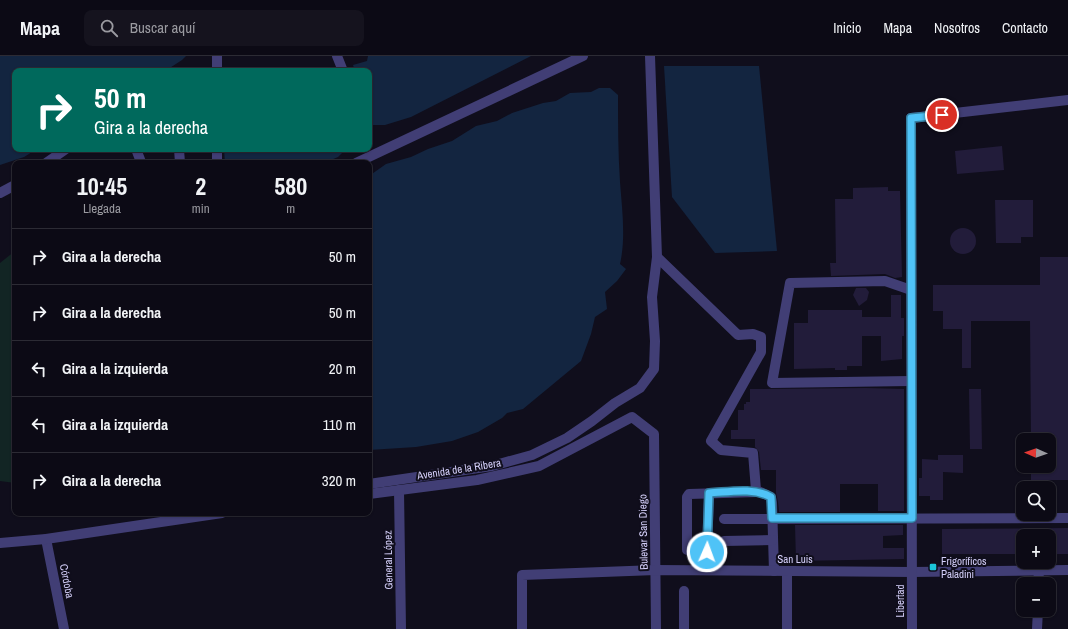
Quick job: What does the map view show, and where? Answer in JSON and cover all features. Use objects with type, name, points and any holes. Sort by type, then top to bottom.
[{"type":"street","points":[[217,56],[217,68]]},
{"type":"street","points":[[337,56],[342,68]]},
{"type":"street","points":[[362,160],[583,56]]},
{"type":"street","points":[[372,484],[492,466],[532,455],[568,438],[615,403],[640,388],[654,369],[655,341],[652,297],[657,257],[650,56]]},
{"type":"street","name":"Libertad","points":[[912,629],[911,118],[1068,100]]},
{"type":"street","points":[[50,160],[62,152]]},
{"type":"street","points":[[0,193],[12,187]]},
{"type":"street","points":[[657,257],[738,335],[753,334],[761,337],[761,352],[711,441],[721,450],[753,453],[756,490],[758,492]]},
{"type":"street","points":[[911,290],[885,281],[790,283],[772,383],[911,381]]},
{"type":"street","name":"Avenida de la Ribera","points":[[372,494],[477,480],[539,466],[632,417],[654,434]]},
{"type":"street","name":"Bulevar San Diego","points":[[654,434],[656,629]]},
{"type":"street","name":"General López","points":[[399,490],[402,629]]},
{"type":"street","points":[[687,550],[687,497],[691,493],[758,492],[771,497],[774,571]]},
{"type":"street","points":[[707,552],[709,493]]},
{"type":"street","points":[[0,543],[46,539],[194,516]]},
{"type":"street","points":[[724,519],[1068,518]]},
{"type":"street","name":"Córdoba","points":[[46,539],[64,629]]},
{"type":"street","points":[[724,541],[773,540]]},
{"type":"street","name":"San Luis","points":[[522,629],[522,575],[656,570],[912,572],[1068,570]]},
{"type":"street","points":[[1038,577],[1039,570]]},
{"type":"street","points":[[787,571],[787,629]]},
{"type":"street","points":[[684,591],[684,629]]},
{"type":"street","points":[[1037,629],[1038,617]]},
{"type":"green space","points":[[12,253],[12,483],[0,481],[0,263]]},
{"type":"water","points":[[0,56],[186,56],[170,68],[12,68],[12,152],[32,152],[24,157],[0,165]]},
{"type":"water","points":[[368,56],[531,56],[411,117],[385,125],[372,125],[372,68],[354,68],[353,65],[367,61]]},
{"type":"water","points":[[664,66],[759,66],[777,251],[715,253],[672,197]]},
{"type":"water","points":[[599,88],[610,88],[618,95],[619,160],[623,234],[620,264],[626,269],[617,281],[605,292],[607,309],[595,317],[591,334],[581,361],[523,409],[507,413],[502,418],[478,432],[452,441],[416,447],[372,450],[372,174],[386,164],[411,157],[428,149],[452,141],[476,126],[497,121],[512,113],[543,103],[556,101],[570,93],[591,92]]},
{"type":"water","points":[[224,152],[343,152],[338,157],[331,160],[225,160]]},
{"type":"building","points":[[1002,146],[1004,170],[957,174],[955,151]]},
{"type":"building","points":[[888,187],[888,191],[900,191],[902,277],[895,278],[885,274],[831,276],[830,263],[836,263],[835,199],[853,199],[853,188]]},
{"type":"building","points":[[995,200],[1033,200],[1033,237],[1021,237],[1021,243],[996,243]]},
{"type":"building","points":[[963,228],[972,232],[976,241],[972,250],[963,254],[954,250],[950,241],[954,232]]},
{"type":"building","points":[[1040,257],[1068,257],[1068,480],[1031,480],[1031,473],[1056,473],[1056,433],[1031,433],[1030,321],[971,321],[971,368],[962,368],[962,329],[943,329],[943,311],[933,311],[933,285],[1040,285]]},
{"type":"building","points":[[856,288],[866,288],[869,292],[867,300],[859,306],[853,295]]},
{"type":"building","points":[[891,295],[901,295],[901,318],[904,318],[902,359],[881,361],[881,336],[862,336],[862,366],[847,366],[847,370],[835,370],[835,368],[794,369],[794,323],[808,323],[808,310],[862,310],[862,317],[891,317]]},
{"type":"building","points":[[750,389],[904,389],[904,511],[878,511],[878,484],[840,484],[840,512],[779,512],[776,493],[776,470],[761,470],[759,452],[755,447],[755,439],[731,439],[731,430],[738,430],[738,410],[744,410],[744,404],[746,404],[746,402],[750,402]]},
{"type":"building","points":[[969,389],[981,389],[982,449],[970,449]]},
{"type":"building","points":[[938,455],[963,455],[963,473],[943,472],[943,500],[930,500],[930,496],[919,496],[919,478],[922,478],[922,459],[938,460]]},
{"type":"building","points":[[795,525],[903,525],[903,535],[883,536],[883,548],[904,548],[904,559],[796,561]]},
{"type":"building","points":[[1068,528],[1068,554],[1056,554],[1056,529],[1016,529],[1016,554],[942,554],[942,529]]},
{"type":"place","name":"Frigoríficos Paladini","points":[[933,567]]},
{"type":"route","points":[[707,552],[709,493],[758,492],[766,495],[771,497],[772,518],[912,518],[911,118],[942,115]]}]
